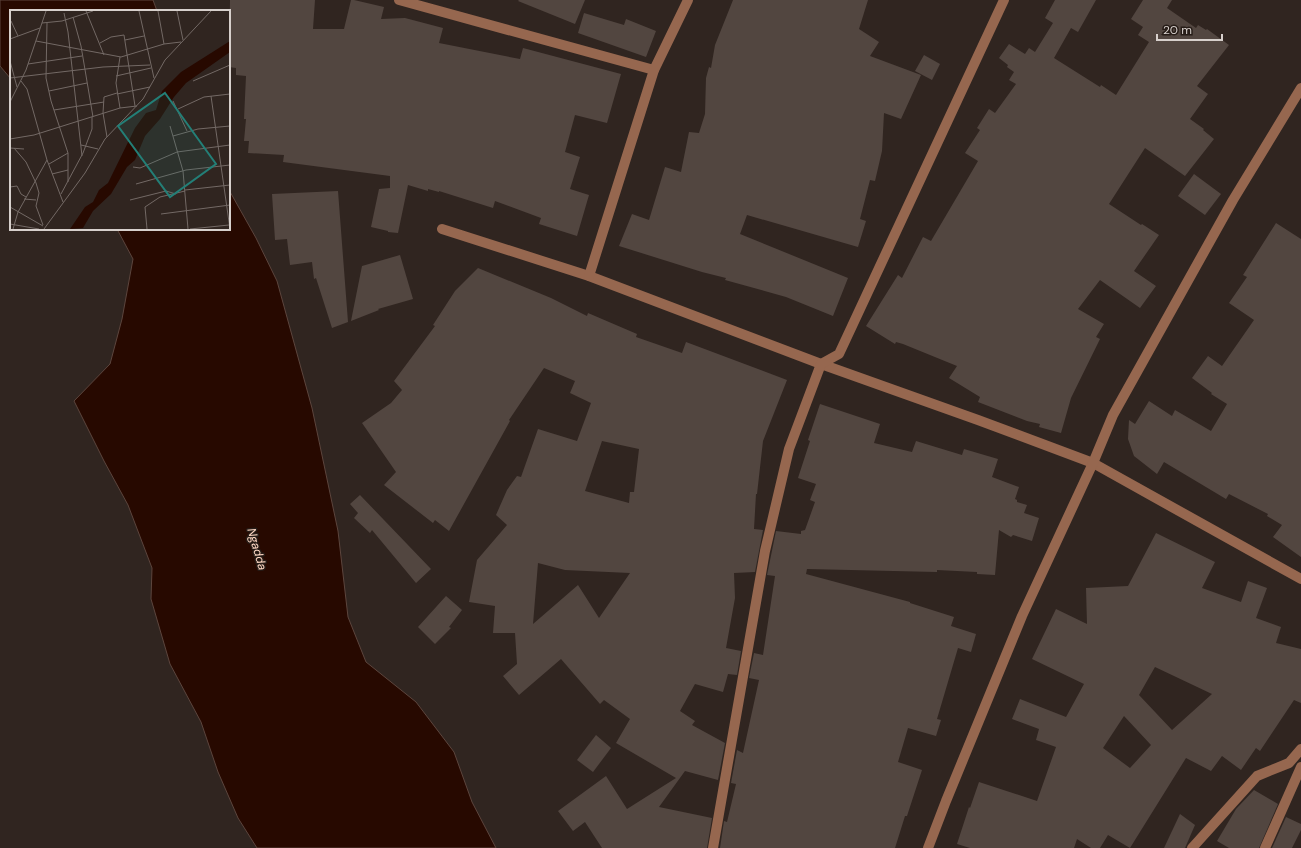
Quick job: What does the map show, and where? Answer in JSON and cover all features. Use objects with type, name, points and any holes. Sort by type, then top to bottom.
[{"type":"street","points":[[398,0],[654,70]]},
{"type":"street","points":[[589,276],[654,70],[688,0]]},
{"type":"street","points":[[713,848],[765,551],[789,449],[821,364],[839,354],[1004,0]]},
{"type":"street","points":[[928,848],[1022,616],[1117,408],[1233,200],[1301,88]]},
{"type":"street","points":[[442,229],[589,276],[821,364],[1093,463],[1301,578]]},
{"type":"street","points":[[1192,848],[1257,776],[1289,763],[1301,749]]},
{"type":"street","points":[[1265,848],[1301,767]]},
{"type":"water","points":[[0,0],[153,0],[157,10],[10,10],[10,78],[0,66]]},
{"type":"water","name":"Ngadda","points":[[230,192],[256,238],[277,281],[312,408],[338,531],[348,617],[366,662],[416,702],[454,752],[472,802],[496,848],[257,848],[238,818],[218,772],[201,722],[170,664],[151,599],[152,568],[128,505],[74,401],[110,364],[122,319],[133,259],[118,230],[230,230]]},
{"type":"building","points":[[230,0],[315,0],[313,29],[344,29],[351,0],[354,0],[384,7],[381,19],[405,18],[443,28],[439,43],[520,59],[523,48],[621,74],[607,123],[575,115],[565,152],[580,157],[570,189],[589,195],[577,236],[539,224],[541,218],[495,201],[493,208],[439,191],[428,189],[428,191],[408,185],[398,233],[388,232],[371,227],[379,189],[390,188],[390,176],[283,162],[284,155],[248,153],[249,141],[244,141],[246,119],[244,119],[246,76],[236,75],[236,68],[230,67]]},
{"type":"building","points":[[585,0],[575,24],[518,1]]},
{"type":"building","points":[[733,0],[868,0],[859,29],[879,42],[870,56],[921,75],[901,119],[884,113],[882,151],[875,181],[870,180],[860,219],[866,221],[858,247],[747,215],[740,234],[848,278],[833,316],[786,297],[725,280],[726,278],[619,246],[632,214],[649,220],[665,167],[681,172],[689,132],[699,133],[705,114],[706,78],[709,67],[711,68],[715,45]]},
{"type":"building","points":[[1055,0],[1096,0],[1078,32],[1071,28],[1054,58],[1100,87],[1101,85],[1116,95],[1149,42],[1138,35],[1143,27],[1131,19],[1143,0],[1172,0],[1167,8],[1196,28],[1198,25],[1206,30],[1207,29],[1229,45],[1197,86],[1208,94],[1190,119],[1204,129],[1203,130],[1214,139],[1185,176],[1145,148],[1109,204],[1159,235],[1134,271],[1156,286],[1140,308],[1100,280],[1078,309],[1104,324],[1096,337],[1100,339],[1071,398],[1061,433],[1039,427],[1040,424],[1027,421],[978,402],[980,397],[949,378],[957,366],[903,344],[896,342],[895,344],[866,326],[898,275],[902,278],[923,237],[931,241],[978,161],[965,153],[980,130],[977,128],[989,109],[995,113],[1016,84],[1009,80],[1014,72],[999,58],[1009,44],[1025,54],[1029,48],[1035,52],[1053,23],[1045,18]]},
{"type":"building","points":[[584,13],[624,25],[626,19],[656,31],[646,57],[578,33]]},
{"type":"building","points":[[924,55],[940,64],[932,80],[915,71]]},
{"type":"building","points":[[1194,174],[1221,194],[1205,215],[1178,196]]},
{"type":"building","points":[[338,191],[348,322],[332,328],[316,278],[314,279],[312,262],[290,265],[287,239],[275,240],[272,194]]},
{"type":"building","points":[[1276,223],[1301,239],[1301,557],[1273,537],[1282,525],[1267,516],[1268,514],[1229,494],[1226,499],[1164,462],[1157,474],[1134,456],[1128,439],[1129,420],[1135,424],[1149,401],[1172,416],[1175,410],[1211,431],[1227,404],[1211,394],[1212,393],[1192,378],[1208,356],[1222,366],[1254,320],[1229,303],[1247,277],[1243,275]]},
{"type":"building","points":[[400,255],[413,299],[378,309],[379,310],[351,321],[362,266]]},
{"type":"building","points":[[478,268],[551,298],[587,316],[588,313],[637,334],[636,337],[682,353],[686,342],[787,380],[763,441],[756,494],[754,529],[763,530],[755,572],[734,573],[735,598],[726,648],[741,651],[737,675],[728,674],[723,692],[695,684],[680,711],[695,721],[692,725],[725,743],[718,780],[685,771],[659,807],[712,818],[707,848],[602,848],[585,822],[573,831],[558,811],[606,776],[627,809],[676,778],[616,743],[630,719],[604,700],[600,704],[561,659],[519,695],[503,676],[517,664],[515,633],[493,633],[495,606],[469,602],[477,560],[507,525],[496,515],[507,490],[517,476],[521,477],[538,429],[577,441],[591,403],[570,393],[575,381],[544,368],[509,420],[510,421],[449,531],[435,520],[433,523],[384,485],[396,472],[362,423],[391,403],[402,390],[394,381],[435,326],[433,325],[455,291]],"holes":[[[602,441],[639,449],[634,492],[630,492],[629,503],[585,491]],[[538,563],[565,570],[630,573],[599,618],[578,585],[533,624]]]},
{"type":"building","points":[[820,404],[880,424],[874,443],[912,452],[916,441],[962,455],[964,449],[998,459],[992,477],[1019,487],[1015,499],[1017,502],[1027,505],[1024,513],[1039,518],[1032,541],[1013,535],[1011,537],[999,530],[995,575],[977,574],[977,572],[937,570],[937,572],[807,569],[806,574],[910,602],[954,617],[951,626],[976,634],[971,652],[958,648],[937,719],[941,720],[936,736],[908,728],[898,762],[922,770],[895,848],[720,848],[724,821],[727,822],[736,784],[731,783],[737,750],[743,753],[759,680],[749,678],[754,653],[763,655],[775,576],[767,575],[776,531],[801,534],[801,531],[805,530],[815,502],[810,500],[816,484],[798,478],[810,441],[808,440]]},
{"type":"building","points":[[360,495],[431,569],[416,583],[372,530],[370,533],[354,518],[358,513],[350,504]]},
{"type":"building","points":[[1156,533],[1215,562],[1202,588],[1241,602],[1248,581],[1267,588],[1256,618],[1281,627],[1276,643],[1301,649],[1301,703],[1294,700],[1260,751],[1256,748],[1241,770],[1222,756],[1211,771],[1186,758],[1130,848],[1108,835],[1100,848],[1091,848],[1077,839],[1074,848],[970,848],[957,844],[979,782],[1037,801],[1056,747],[1036,740],[1039,729],[1012,719],[1020,699],[1066,717],[1084,684],[1032,659],[1056,609],[1087,624],[1086,588],[1128,586]],"holes":[[[1155,667],[1212,694],[1172,730],[1139,695]],[[1124,716],[1151,745],[1130,768],[1103,748]]]},
{"type":"building","points":[[446,596],[462,610],[449,627],[451,628],[435,644],[418,627]]},
{"type":"building","points":[[596,735],[611,748],[593,772],[577,760]]},
{"type":"building","points":[[1254,790],[1278,804],[1259,848],[1229,848],[1217,841],[1236,809]]},
{"type":"building","points":[[1180,814],[1195,825],[1185,848],[1164,848]]},
{"type":"building","points":[[1286,817],[1301,824],[1301,830],[1292,848],[1272,848]]}]
